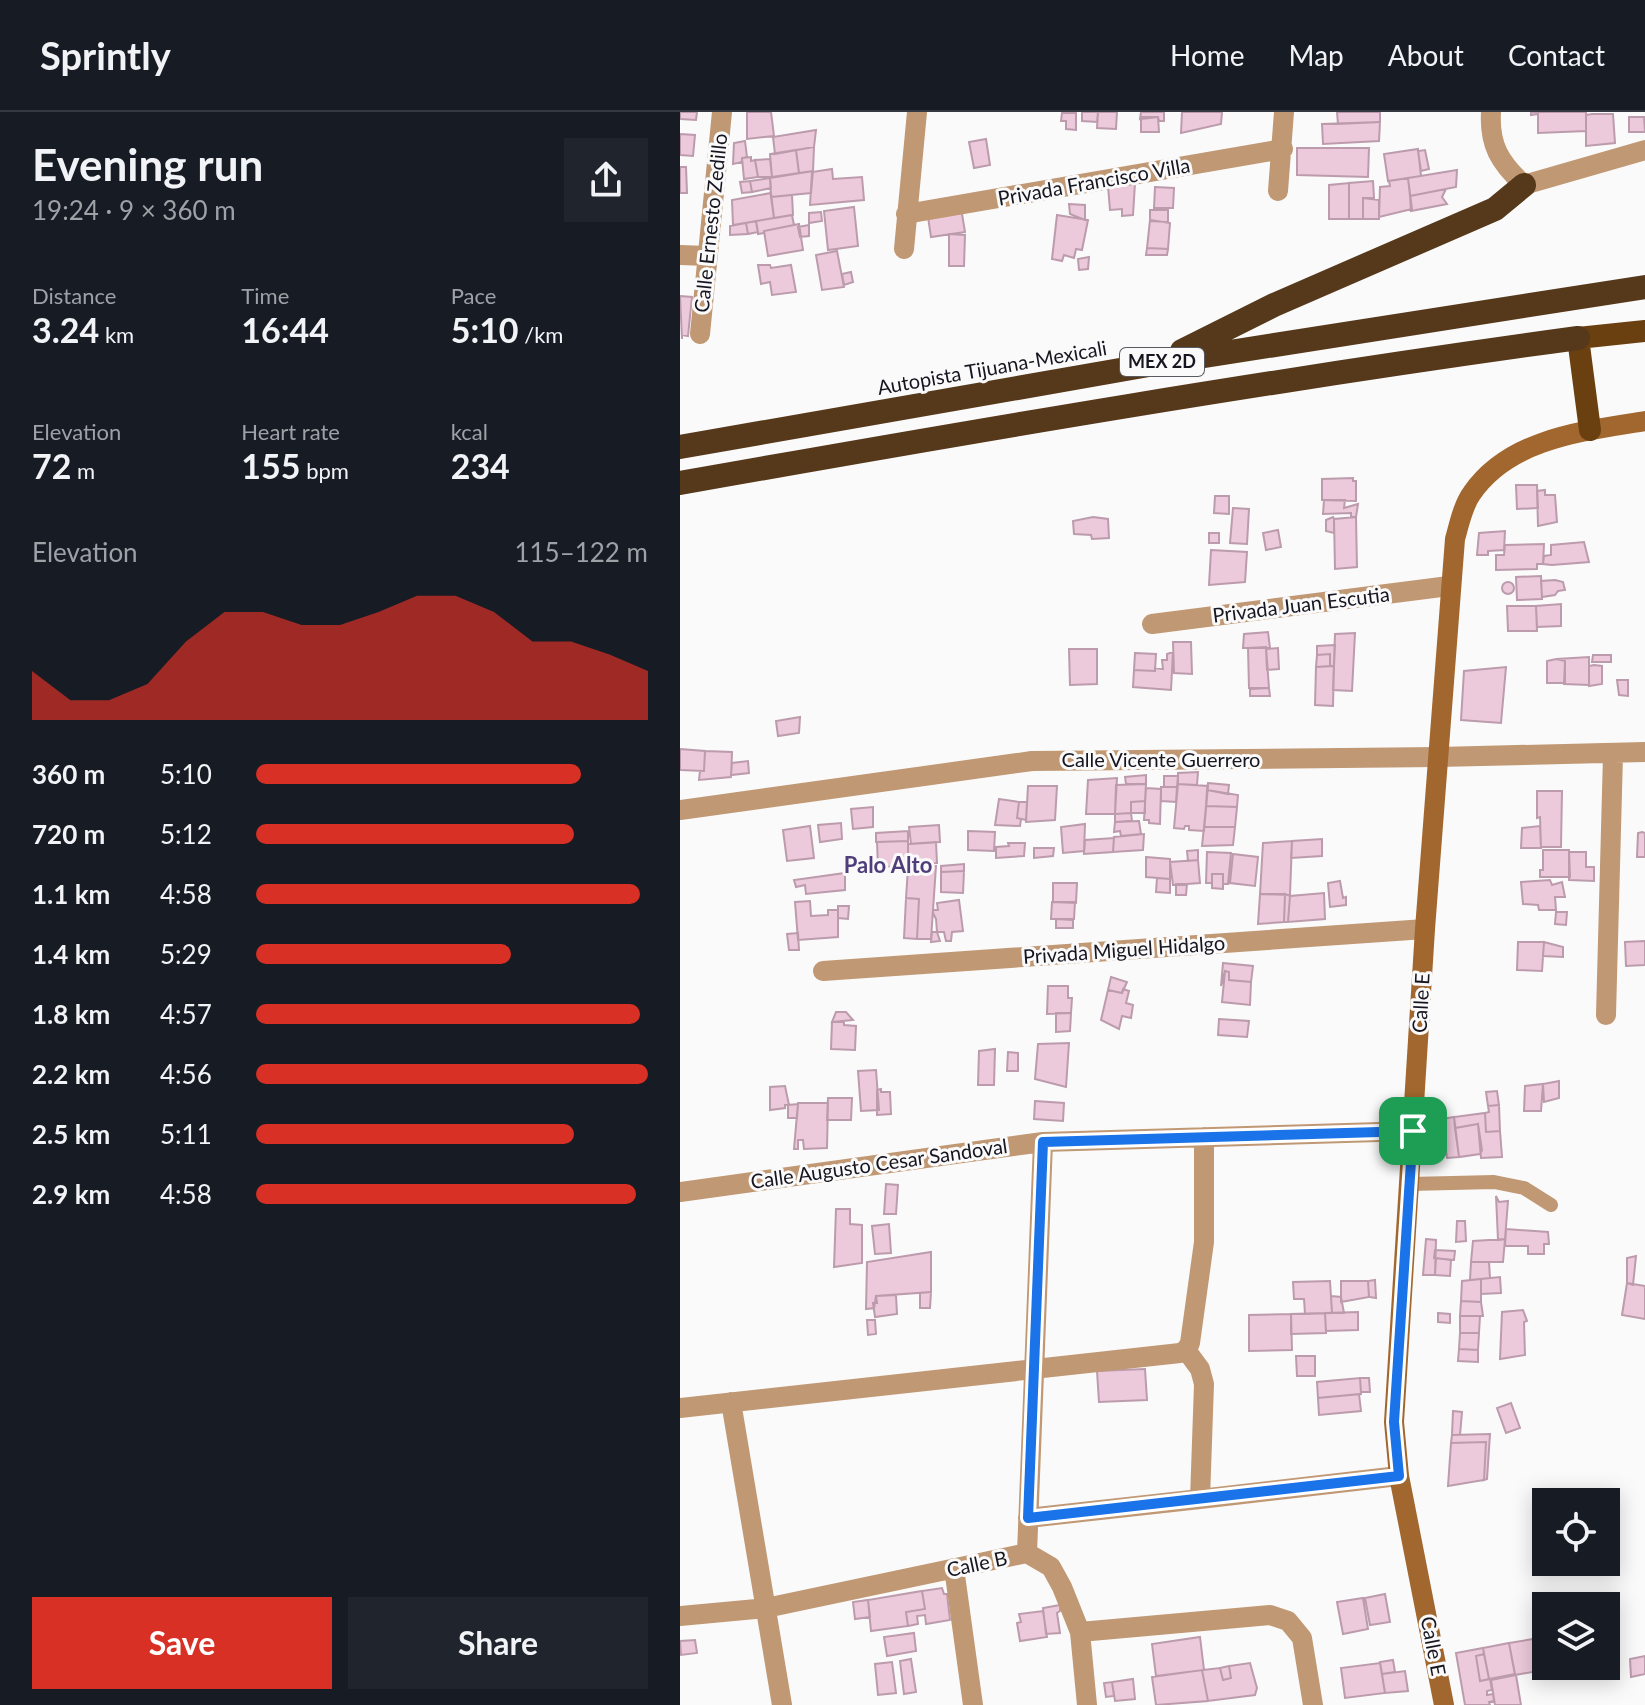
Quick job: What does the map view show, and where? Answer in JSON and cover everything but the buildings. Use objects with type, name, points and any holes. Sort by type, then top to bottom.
[{"type":"highway","points":[[1160,363],[1274,305],[1495,209],[1524,185]]},
{"type":"highway","name":"Autopista Tijuana-Mexicali","points":[[680,447],[1160,363],[1645,287]]},
{"type":"highway","name":"MEX 2D","points":[[680,483],[1066,415],[1349,370],[1645,331]]},
{"type":"highway","points":[[1578,338],[1590,430]]},
{"type":"main road","name":"Calle E","points":[[1444,1705],[1399,1476],[1394,1422],[1425,929],[1455,539],[1470,495],[1494,468],[1527,447],[1590,430],[1645,421]]},
{"type":"street","name":"Calle Ernesto Zedillo","points":[[700,334],[722,112]]},
{"type":"street","points":[[904,249],[917,112]]},
{"type":"street","points":[[1278,191],[1284,112]]},
{"type":"street","points":[[1491,112],[1490,127],[1502,165],[1524,185],[1645,150]]},
{"type":"street","name":"Privada Francisco Villa","points":[[906,214],[1283,149]]},
{"type":"street","points":[[680,255],[707,256]]},
{"type":"street","name":"Privada Juan Escutia","points":[[1152,624],[1449,586]]},
{"type":"street","name":"Calle Vicente Guerrero","points":[[680,810],[1032,761],[1613,755],[1645,752]]},
{"type":"street","points":[[1606,1015],[1613,755]]},
{"type":"street","name":"Privada Miguel Hidalgo","points":[[823,971],[1425,929]]},
{"type":"street","name":"Calle Augusto Cesar Sandoval","points":[[680,1192],[1043,1142],[1413,1131]]},
{"type":"street","points":[[680,1408],[1186,1350],[1190,1343],[1204,1242],[1204,1137]]},
{"type":"street","points":[[1027,1553],[1043,1142]]},
{"type":"street","points":[[1186,1350],[1200,1369],[1204,1384],[1200,1499]]},
{"type":"street","points":[[731,1402],[782,1705]]},
{"type":"street","points":[[1028,1518],[1399,1476]]},
{"type":"street","name":"Calle B","points":[[680,1616],[766,1608],[1027,1553],[1051,1567],[1080,1632],[1087,1705]]},
{"type":"street","points":[[954,1568],[973,1705]]},
{"type":"street","points":[[1080,1632],[1270,1615],[1288,1621],[1302,1638],[1313,1705]]},
{"type":"lane","points":[[1410,1184],[1494,1182],[1524,1188],[1551,1205]]},
{"type":"district","name":"Palo Alto","points":[[888,865]]},
{"type":"route","points":[[1413,1131],[1394,1422],[1399,1476],[1028,1518],[1043,1142],[1413,1131]]}]
